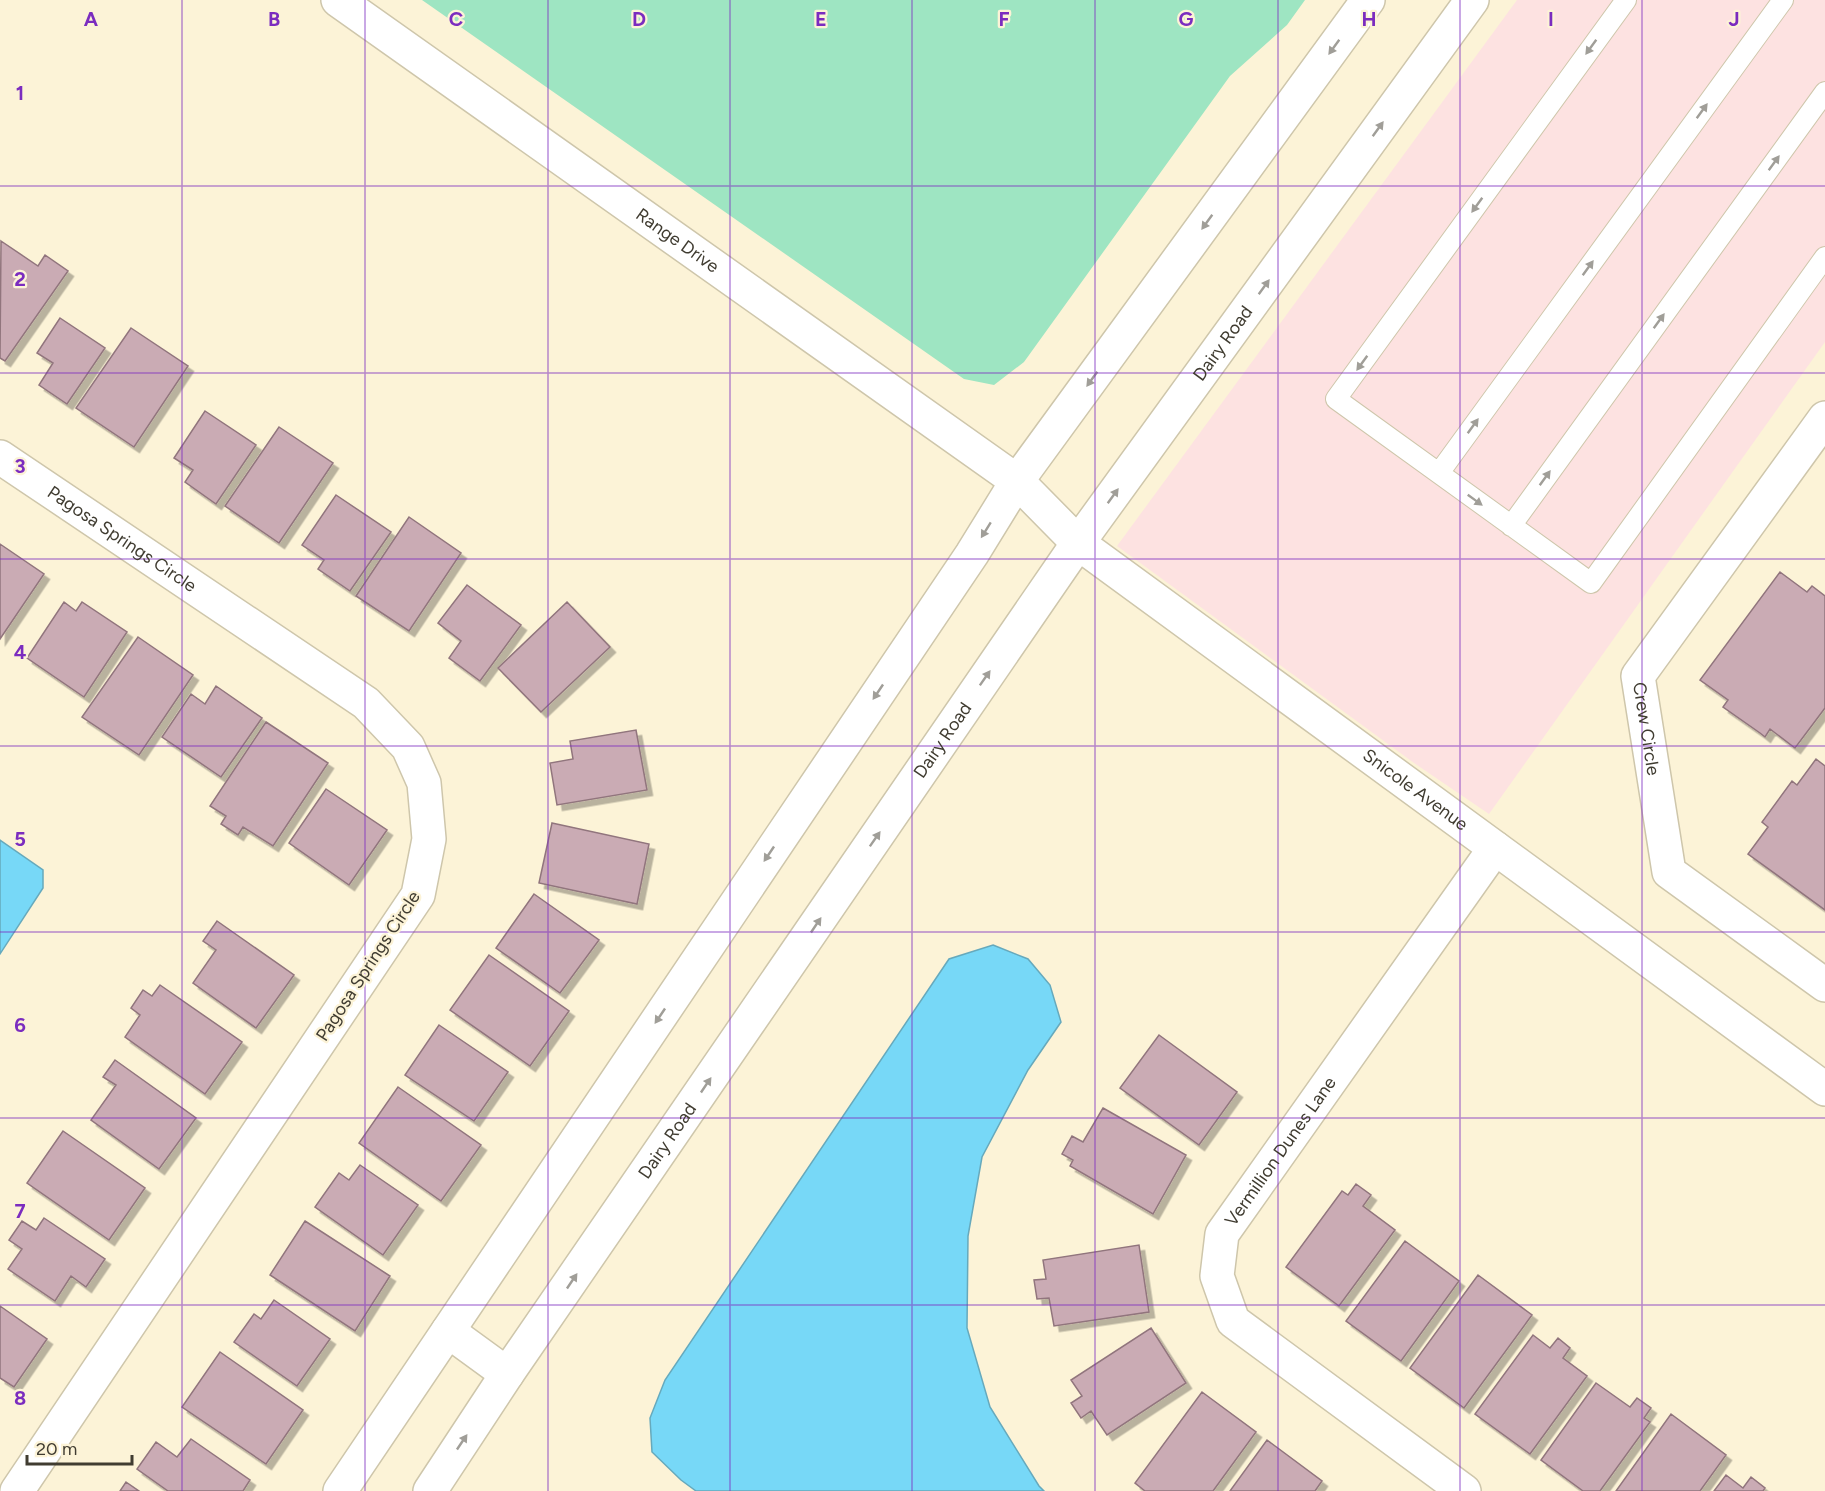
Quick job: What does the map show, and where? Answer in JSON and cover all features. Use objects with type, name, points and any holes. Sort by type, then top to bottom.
[{"type":"street","name":"Range Drive","points":[[338,0],[1017,480]]},
{"type":"street","points":[[340,1491],[972,554],[1017,480],[1368,0]]},
{"type":"street","name":"Dairy Road","points":[[430,1491],[507,1374],[1078,543],[1472,0]]},
{"type":"street","name":"Crew Circle","points":[[1825,418],[1638,676],[1669,872],[1825,985]]},
{"type":"street","name":"Pagosa Springs Circle","points":[[0,457],[366,703],[408,747],[424,783],[429,839],[418,895],[17,1491]]},
{"type":"street","name":"Snicole Avenue","points":[[1017,480],[1078,543],[1825,1089]]},
{"type":"street","name":"Vermillion Dunes Lane","points":[[1464,1491],[1233,1321],[1216,1276],[1222,1234],[1495,848]]},
{"type":"street","points":[[448,1331],[507,1374]]},
{"type":"lane","points":[[1626,0],[1336,399],[1591,583],[1825,257]]},
{"type":"lane","points":[[1439,473],[1783,0]]},
{"type":"lane","points":[[1511,526],[1825,92]]},
{"type":"shaded area","points":[[1517,0],[1825,0],[1825,342],[1489,814],[1414,763],[1117,546]]},
{"type":"green space","points":[[422,0],[1305,0],[1287,25],[1230,76],[1024,362],[994,385],[964,379]]},
{"type":"water","points":[[0,840],[43,870],[43,888],[0,954]]},
{"type":"water","points":[[993,945],[1028,959],[1050,985],[1061,1022],[1028,1070],[982,1157],[968,1236],[967,1328],[990,1407],[1044,1491],[696,1491],[652,1452],[650,1418],[665,1380],[949,959]]},
{"type":"building","points":[[1,241],[38,266],[45,255],[68,271],[5,361],[0,358]]},
{"type":"building","points":[[60,318],[105,348],[67,404],[39,385],[53,363],[37,353]]},
{"type":"building","points":[[131,328],[188,366],[134,447],[76,408]]},
{"type":"building","points":[[205,411],[256,445],[216,504],[185,482],[193,470],[174,458]]},
{"type":"building","points":[[279,427],[333,463],[279,543],[225,506]]},
{"type":"building","points":[[336,495],[391,532],[350,591],[318,569],[324,560],[302,545]]},
{"type":"building","points":[[409,517],[461,553],[409,631],[356,596]]},
{"type":"building","points":[[0,544],[44,574],[0,639]]},
{"type":"building","points":[[1780,572],[1807,592],[1812,586],[1825,596],[1825,708],[1795,748],[1770,729],[1765,737],[1723,707],[1728,700],[1700,680]]},
{"type":"building","points":[[467,585],[521,625],[480,681],[449,658],[461,641],[438,623]]},
{"type":"building","points":[[64,602],[76,611],[82,602],[127,632],[84,697],[27,658]]},
{"type":"building","points":[[567,602],[610,647],[541,712],[498,668]]},
{"type":"building","points":[[138,637],[193,675],[139,755],[82,717]]},
{"type":"building","points":[[216,686],[262,718],[221,777],[162,737],[191,694],[205,704]]},
{"type":"building","points":[[266,722],[328,763],[273,846],[243,827],[238,835],[221,824],[226,816],[210,806]]},
{"type":"building","points":[[636,730],[647,790],[557,805],[550,763],[573,759],[570,741]]},
{"type":"building","points":[[1816,759],[1825,766],[1825,910],[1748,854],[1768,827],[1762,822],[1792,781],[1797,785]]},
{"type":"building","points":[[326,789],[387,830],[349,885],[289,843]]},
{"type":"building","points":[[552,823],[649,844],[637,904],[539,883]]},
{"type":"building","points":[[534,894],[599,940],[560,993],[496,948]]},
{"type":"building","points":[[217,921],[294,975],[256,1028],[193,983],[216,950],[203,941]]},
{"type":"building","points":[[489,955],[569,1011],[530,1066],[450,1010]]},
{"type":"building","points":[[160,985],[242,1042],[205,1094],[125,1037],[140,1015],[131,1008],[143,990],[152,996]]},
{"type":"building","points":[[439,1025],[508,1072],[474,1121],[405,1075]]},
{"type":"building","points":[[1159,1035],[1237,1092],[1199,1145],[1120,1088]]},
{"type":"building","points":[[115,1060],[196,1118],[159,1169],[91,1120],[116,1085],[103,1077]]},
{"type":"building","points":[[398,1087],[481,1145],[441,1201],[359,1143]]},
{"type":"building","points":[[1103,1108],[1186,1155],[1153,1214],[1070,1166],[1073,1160],[1062,1154],[1072,1136],[1083,1142]]},
{"type":"building","points":[[63,1131],[145,1188],[109,1240],[27,1183]]},
{"type":"building","points":[[360,1165],[418,1205],[383,1255],[315,1207],[339,1173],[349,1180]]},
{"type":"building","points":[[1356,1184],[1371,1195],[1363,1206],[1395,1230],[1339,1306],[1286,1267],[1342,1191],[1348,1195]]},
{"type":"building","points":[[44,1218],[105,1259],[86,1287],[71,1276],[55,1301],[8,1269],[22,1249],[9,1240],[22,1221],[36,1230]]},
{"type":"building","points":[[305,1221],[390,1276],[355,1331],[270,1275]]},
{"type":"building","points":[[1405,1241],[1459,1281],[1401,1361],[1346,1321]]},
{"type":"building","points":[[1139,1245],[1149,1312],[1054,1326],[1049,1298],[1037,1299],[1034,1280],[1046,1279],[1043,1260]]},
{"type":"building","points":[[1478,1275],[1532,1315],[1464,1408],[1410,1368]]},
{"type":"building","points":[[274,1300],[330,1339],[297,1386],[234,1342],[254,1314],[261,1319]]},
{"type":"building","points":[[0,1306],[47,1339],[14,1387],[0,1378]]},
{"type":"building","points":[[1151,1328],[1186,1383],[1107,1435],[1091,1411],[1081,1418],[1071,1403],[1082,1396],[1071,1380]]},
{"type":"building","points":[[1533,1335],[1550,1348],[1558,1338],[1570,1348],[1563,1358],[1587,1376],[1530,1454],[1475,1414]]},
{"type":"building","points":[[220,1352],[303,1410],[266,1464],[182,1407]]},
{"type":"building","points":[[1596,1383],[1630,1407],[1637,1398],[1651,1408],[1644,1418],[1650,1422],[1600,1491],[1583,1491],[1541,1460]]},
{"type":"building","points":[[1202,1392],[1256,1432],[1213,1491],[1145,1491],[1135,1483]]},
{"type":"building","points":[[1671,1414],[1726,1455],[1700,1491],[1616,1491]]},
{"type":"building","points":[[191,1439],[250,1480],[243,1491],[168,1491],[137,1469],[156,1442],[177,1457]]},
{"type":"building","points":[[1267,1440],[1322,1481],[1315,1491],[1230,1491]]},
{"type":"building","points":[[1726,1475],[1743,1488],[1751,1477],[1765,1488],[1763,1491],[1714,1491]]},
{"type":"building","points":[[126,1482],[139,1491],[120,1491]]}]
